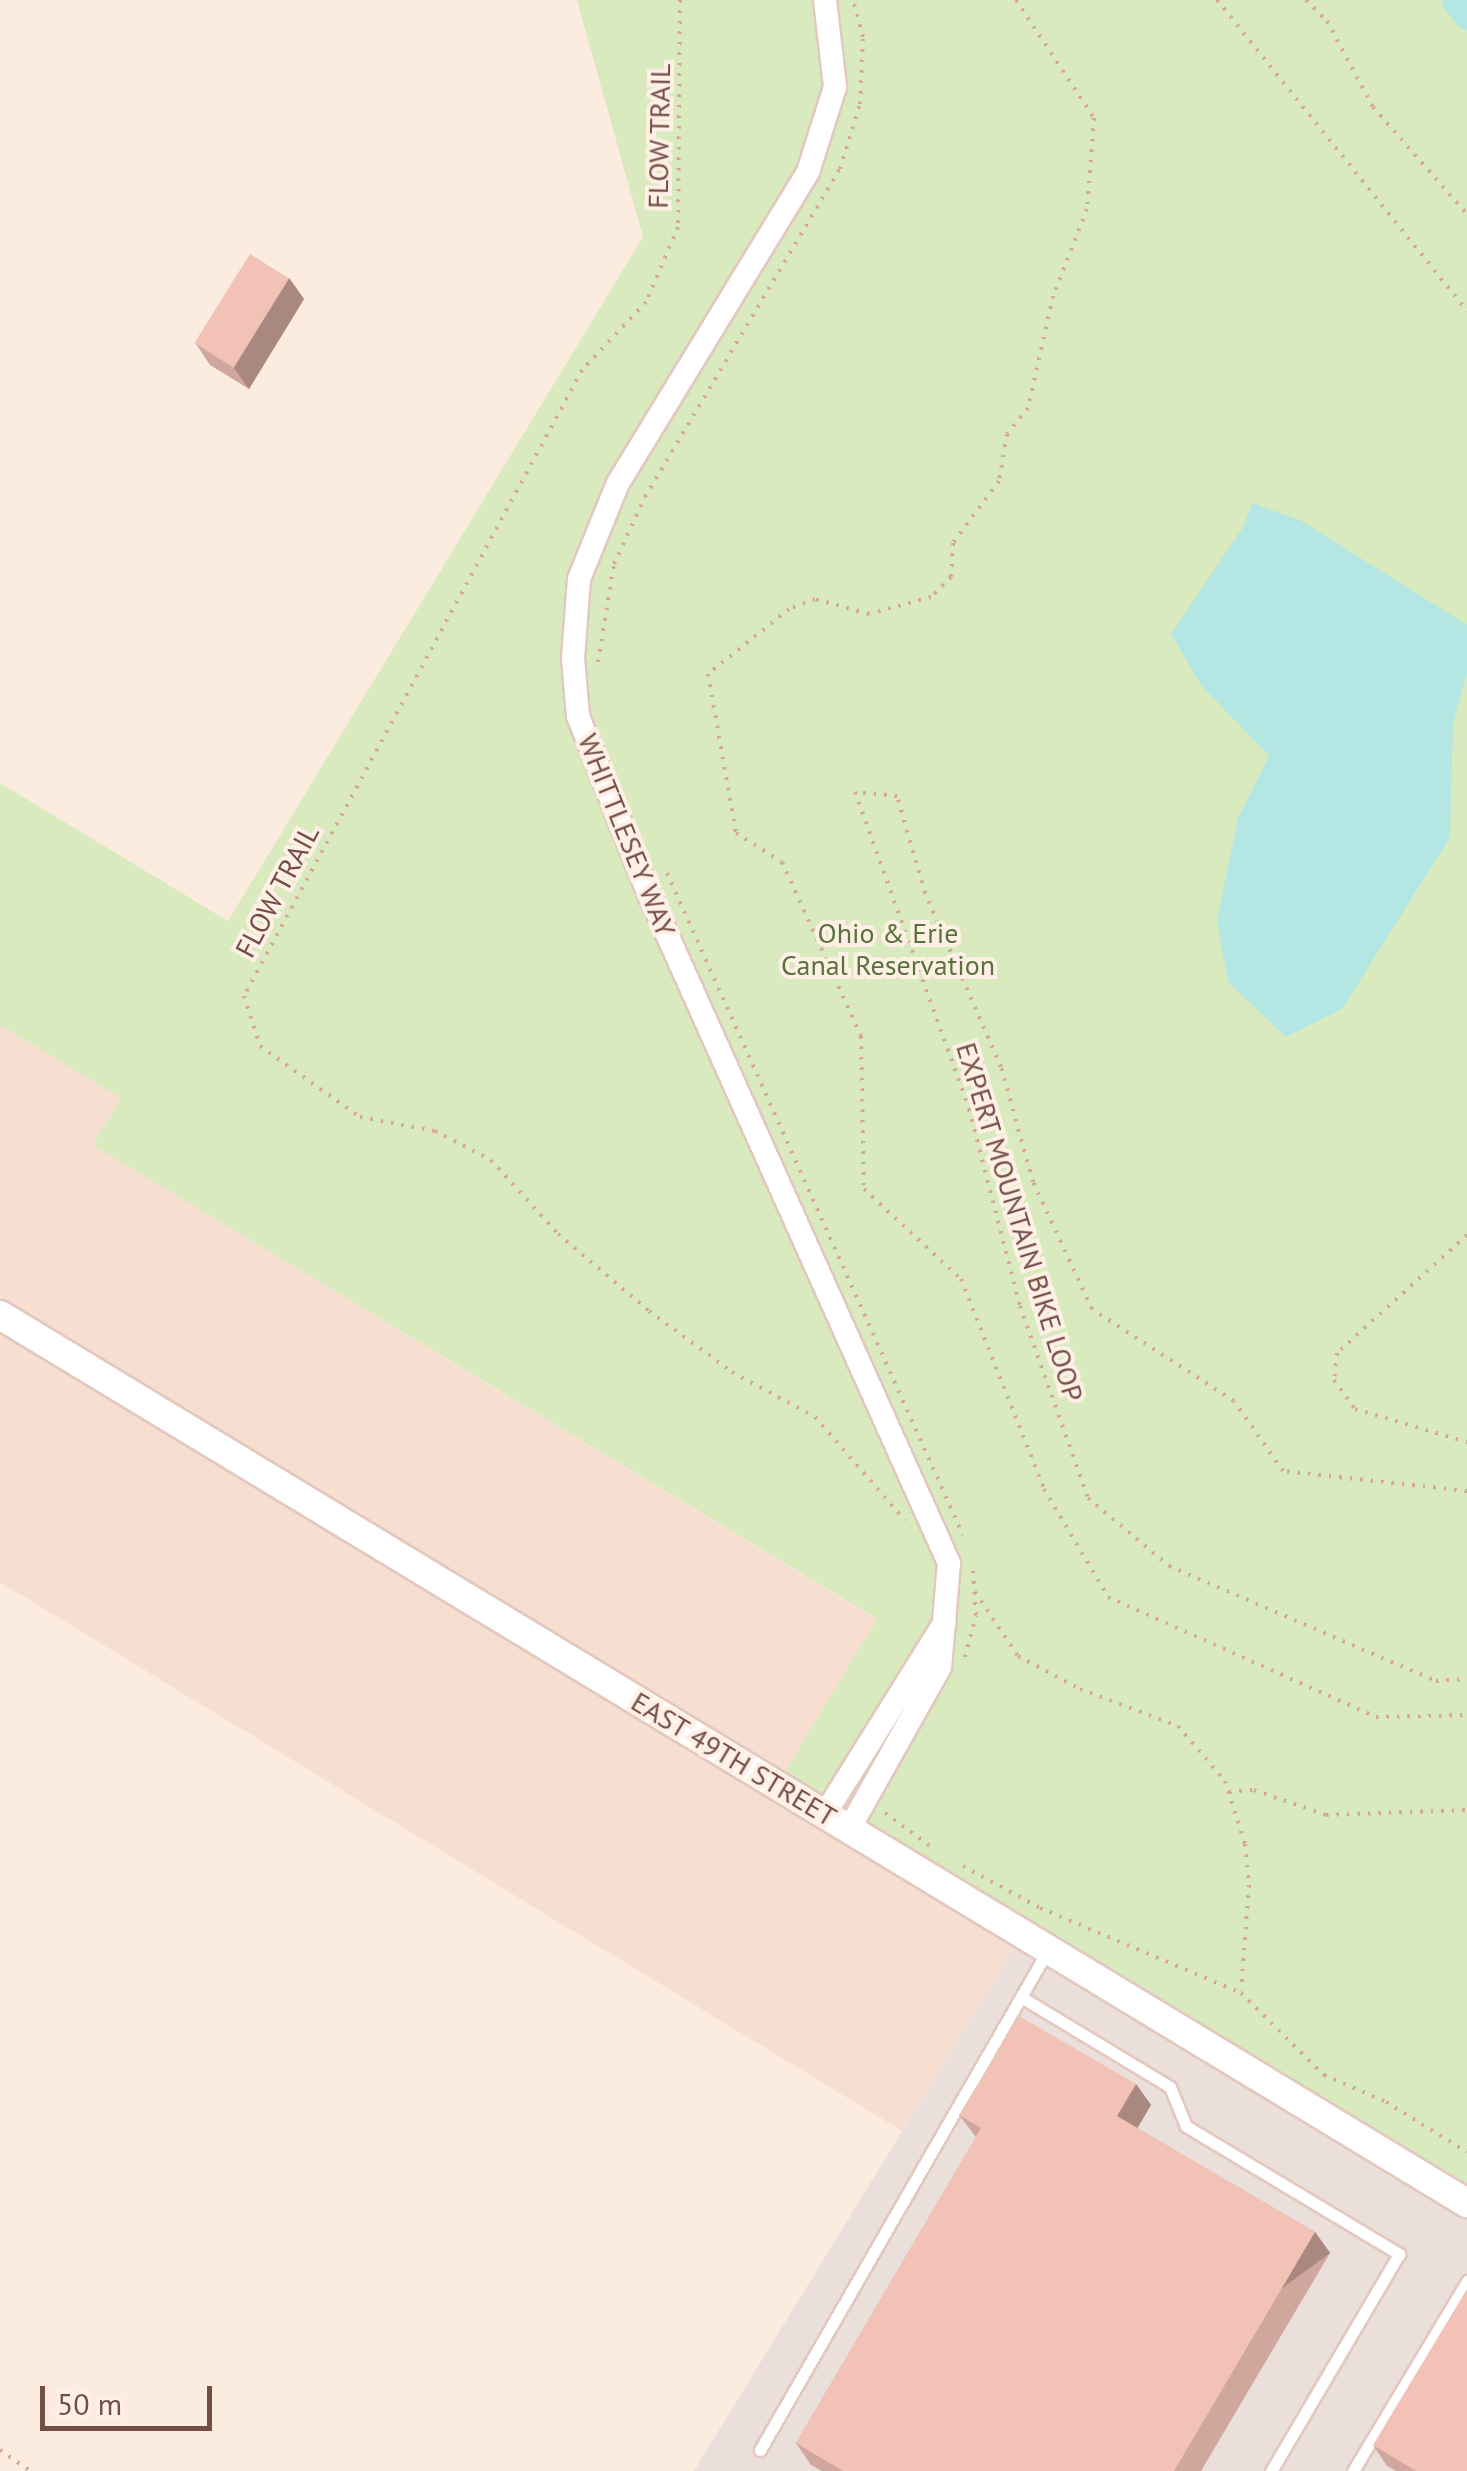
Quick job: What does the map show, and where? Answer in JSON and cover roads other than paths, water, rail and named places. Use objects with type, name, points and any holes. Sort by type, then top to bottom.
[{"type":"street","name":"WHITTLESEY WAY","points":[[825,0],[835,87],[808,172],[618,483],[579,579],[573,658],[578,716],[648,894],[949,1563],[940,1667],[924,1705],[837,1822]]},
{"type":"street","name":"EAST 49TH STREET","points":[[0,1316],[1467,2203]]},
{"type":"lane","points":[[760,2450],[1048,1950]]},
{"type":"lane","points":[[1020,1997],[1170,2088],[1186,2126],[1400,2254],[1270,2471]]},
{"type":"lane","points":[[1353,2471],[1467,2282]]},
{"type":"water","points":[[1252,503],[1300,520],[1467,625],[1467,673],[1453,723],[1450,837],[1342,1009],[1286,1037],[1228,982],[1217,920],[1238,818],[1269,756],[1201,685],[1171,634],[1244,526]]},
{"type":"waterway","points":[[1454,0],[1467,17]]},
{"type":"park label","name":"Ohio & Erie Canal Reservation","points":[[888,949]]}]
